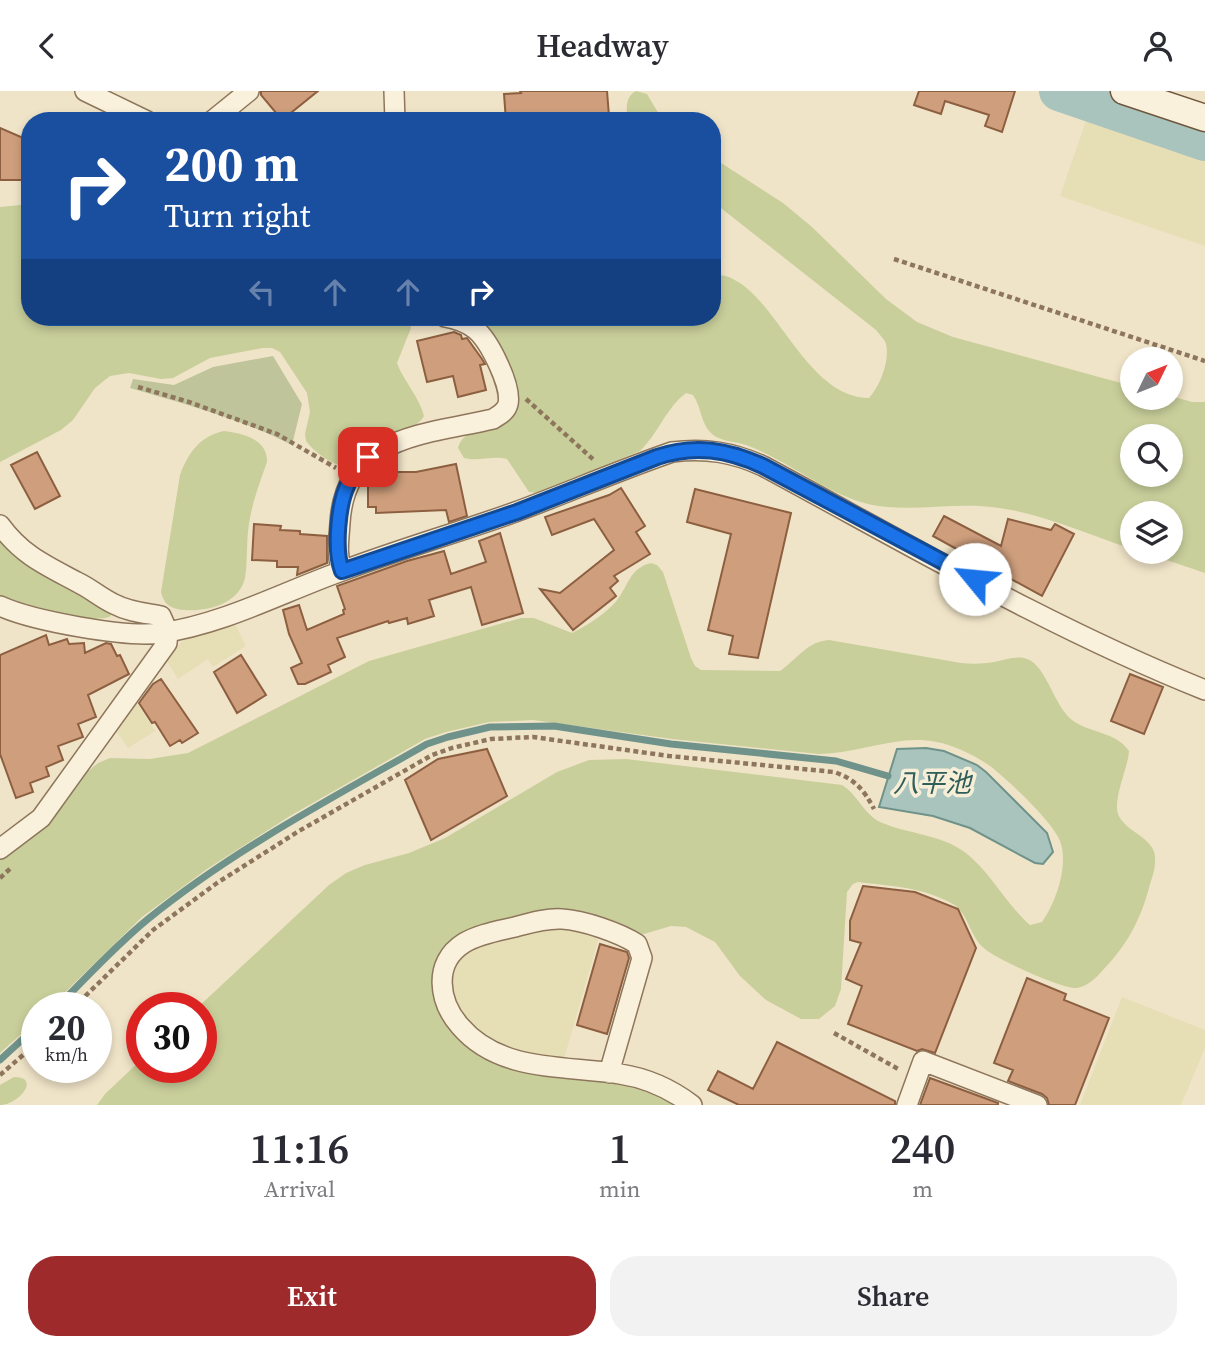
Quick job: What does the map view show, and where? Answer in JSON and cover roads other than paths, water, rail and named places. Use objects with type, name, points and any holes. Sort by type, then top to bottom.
[{"type":"main road","points":[[1125,91],[1205,118]]},
{"type":"street","points":[[85,91],[128,112]]},
{"type":"street","points":[[223,112],[249,91]]},
{"type":"street","points":[[394,91],[395,112]]},
{"type":"street","points":[[342,571],[338,560],[342,501],[351,478],[368,457],[382,447],[398,441],[493,419],[502,413],[508,403],[508,392],[486,341],[469,326]]},
{"type":"street","points":[[0,607],[14,613],[79,627],[128,632],[167,632],[214,621],[342,571],[517,512],[672,452],[719,450],[741,456],[1070,629],[1205,690]]},
{"type":"street","points":[[0,524],[28,555],[113,604],[132,611],[161,616],[167,632],[167,643],[41,818],[0,849]]},
{"type":"street","points":[[609,1073],[642,958],[638,944],[577,921],[546,920],[478,937],[451,954],[442,975],[443,998],[455,1019],[473,1039],[487,1049],[521,1063],[609,1073],[653,1083],[692,1105]]},
{"type":"street","points":[[907,1105],[923,1061],[1037,1105]]},
{"type":"water","name":"八平池","points":[[926,748],[944,751],[977,765],[986,772],[1047,833],[1053,852],[1043,864],[1035,863],[970,828],[933,816],[879,807],[897,749]]},
{"type":"waterway","points":[[1059,91],[1205,141]]},
{"type":"waterway","points":[[72,992],[136,929],[214,870],[355,784],[427,744],[448,737],[490,727],[554,726],[671,744],[836,761],[888,776]]},
{"type":"waterway","points":[[0,1060],[21,1041]]}]
